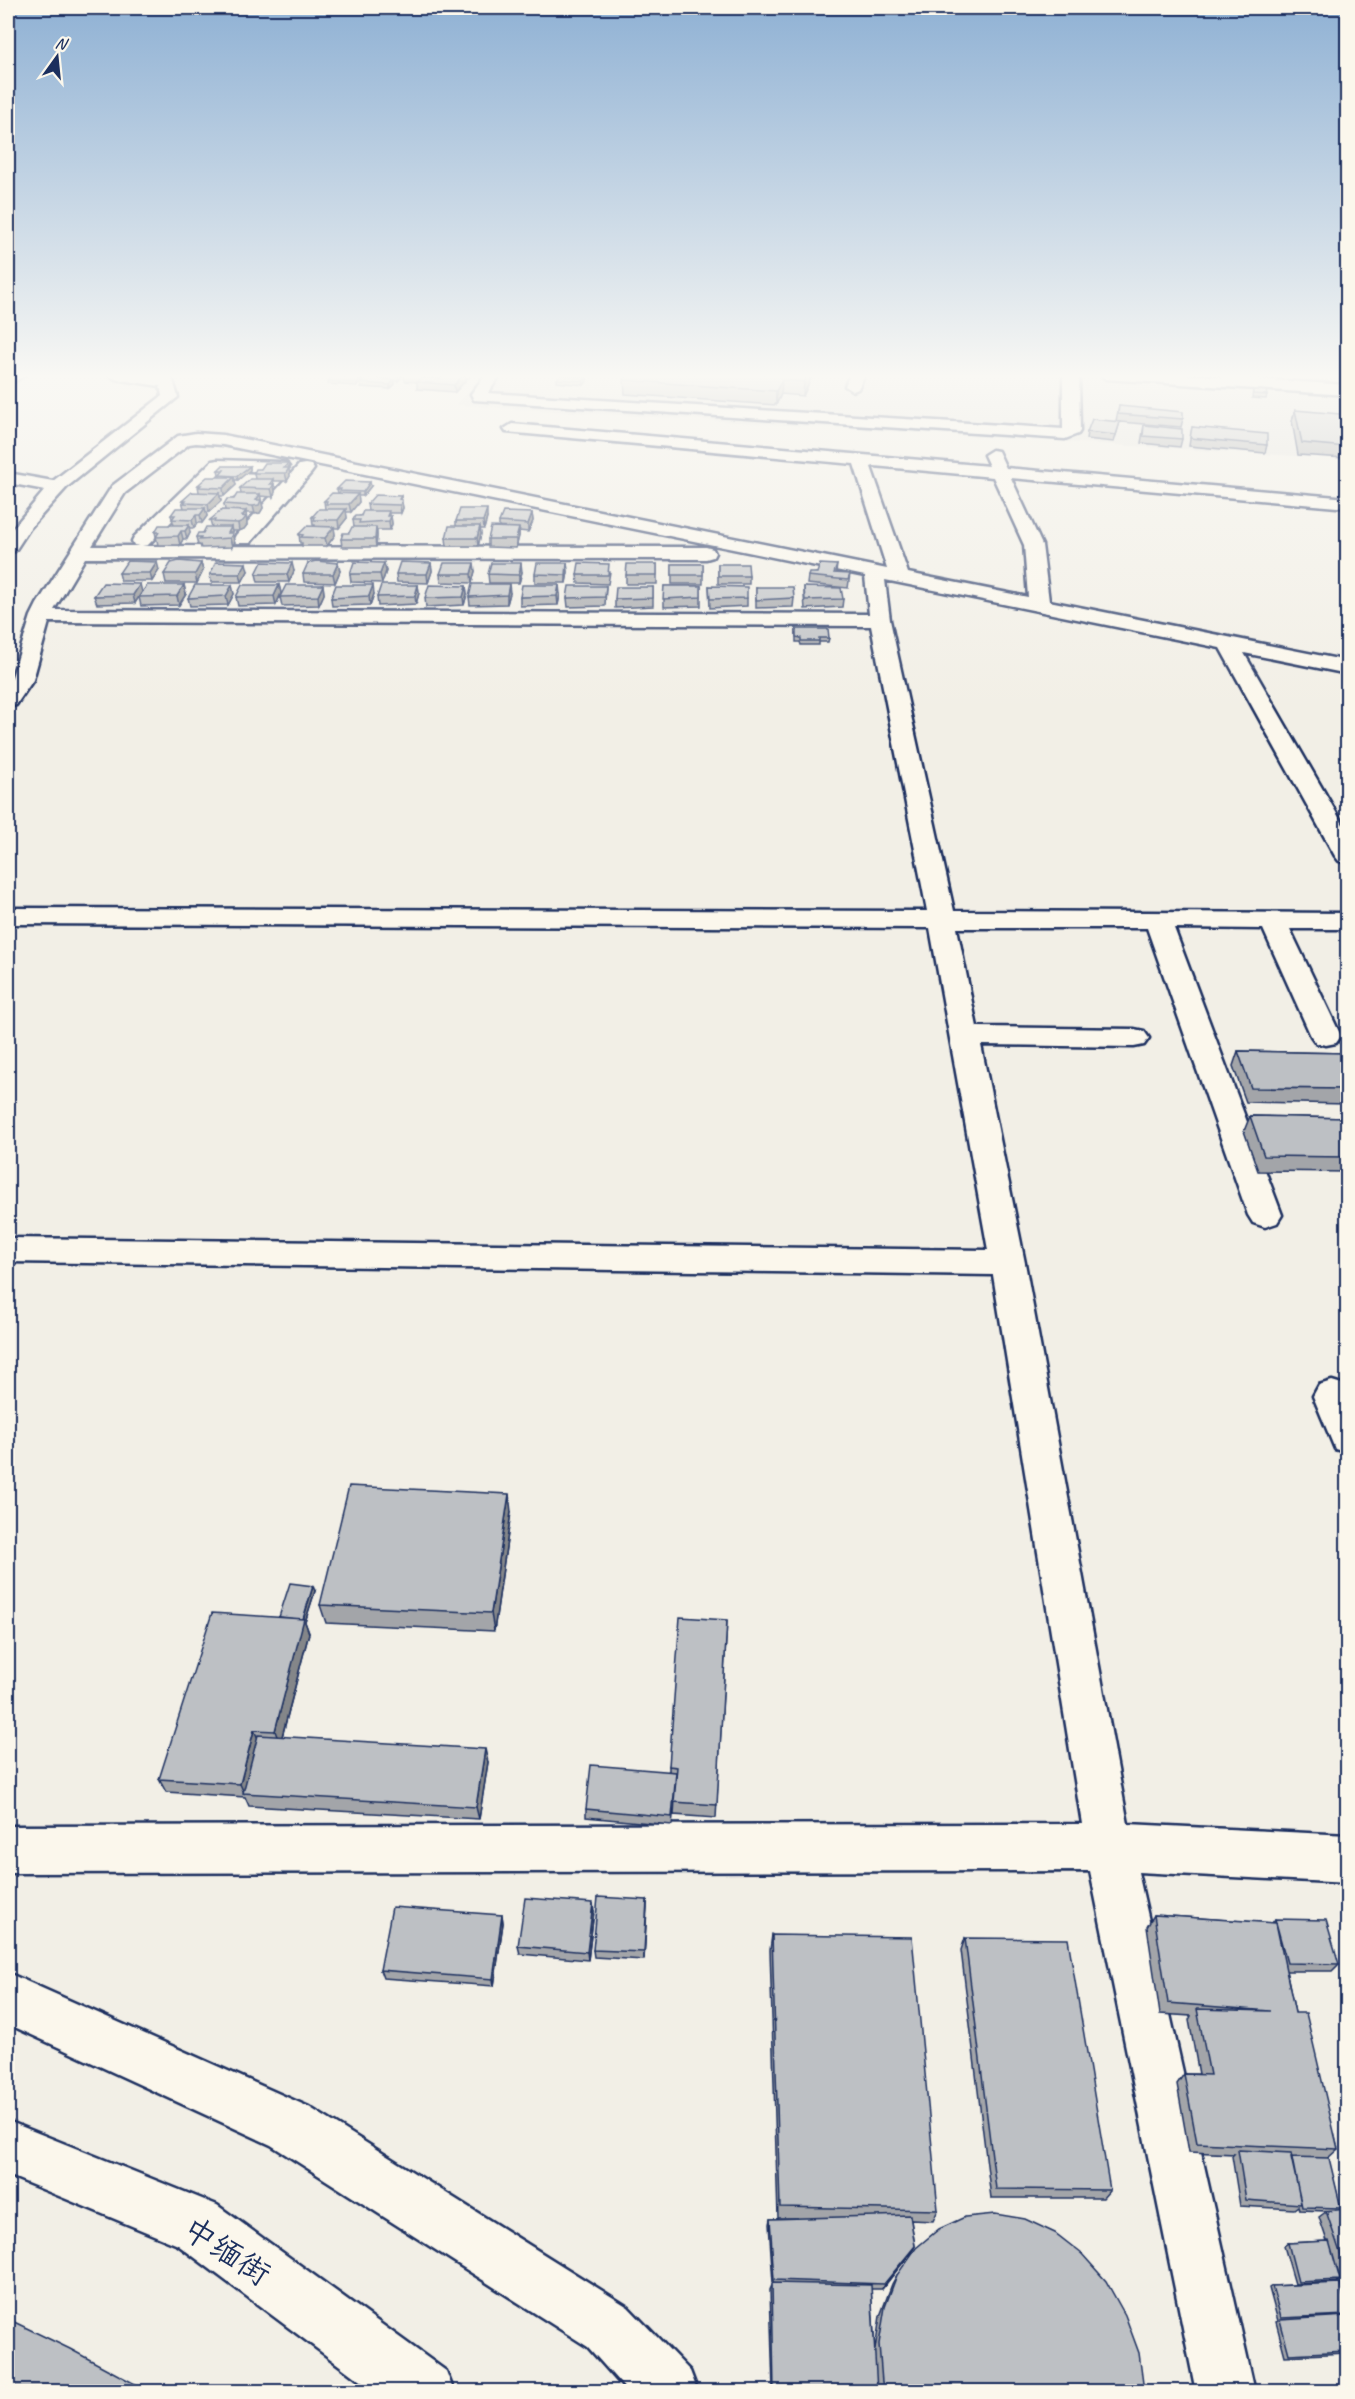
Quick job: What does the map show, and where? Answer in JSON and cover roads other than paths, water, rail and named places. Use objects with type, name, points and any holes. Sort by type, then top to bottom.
[{"type":"street","points":[[50,486],[56,487]]},
{"type":"street","points":[[8,700],[22,680],[41,616],[78,552],[118,490],[123,486]]},
{"type":"street","points":[[96,526],[136,531],[192,486]]},
{"type":"street","points":[[260,554],[267,535],[247,535],[290,486]]},
{"type":"street","points":[[445,486],[1347,668]]},
{"type":"street","points":[[867,486],[887,576],[880,620],[942,920],[1008,1263],[1109,1847],[1226,2391]]},
{"type":"street","points":[[1007,486],[1033,546],[1039,606]]},
{"type":"street","points":[[1163,486],[1347,503]]},
{"type":"street","points":[[8,547],[18,531],[56,487]]},
{"type":"street","points":[[78,552],[774,553]]},
{"type":"street","points":[[41,616],[880,620]]},
{"type":"street","points":[[1228,644],[1347,856]]},
{"type":"street","points":[[8,916],[1347,921]]},
{"type":"street","points":[[1273,921],[1326,1036]]},
{"type":"street","points":[[1158,922],[1265,1215]]},
{"type":"street","points":[[964,1036],[1134,1038]]},
{"type":"street","points":[[8,1250],[1008,1263]]},
{"type":"street","points":[[1332,1396],[1347,1438]]},
{"type":"street","points":[[8,1850],[1109,1847],[1347,1859]]},
{"type":"street","points":[[8,1998],[290,2126],[608,2327],[669,2391]]},
{"type":"street","name":"中缅街","points":[[8,2148],[197,2225],[425,2391]]}]
